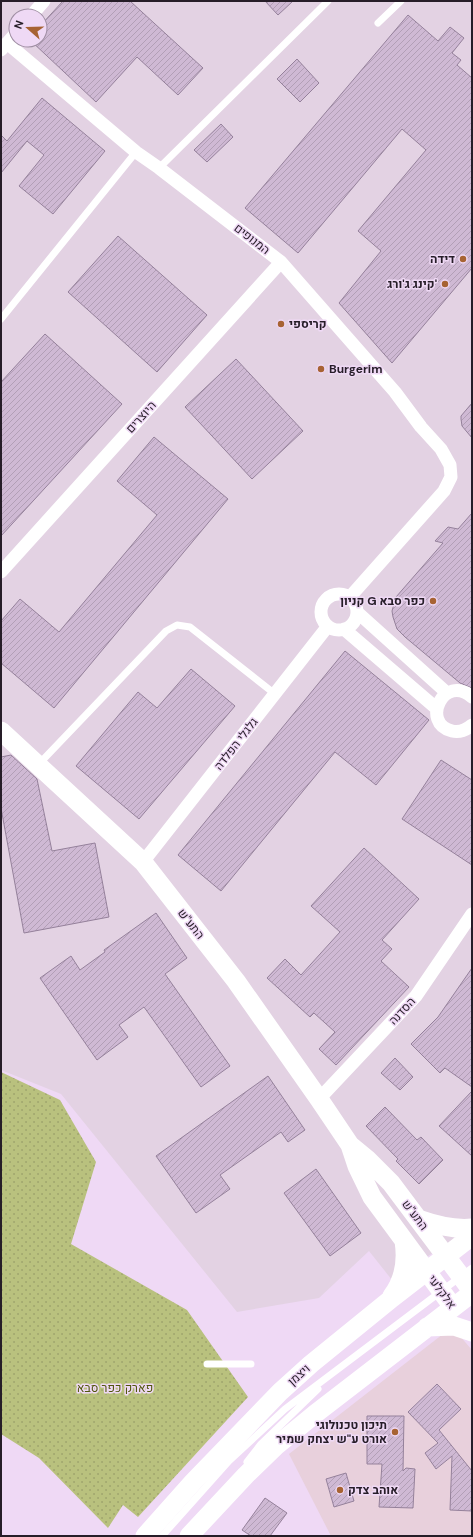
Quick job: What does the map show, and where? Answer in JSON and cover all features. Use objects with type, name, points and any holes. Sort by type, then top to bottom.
[{"type":"main road","name":"התע\"ש","points":[[1,731],[143,862],[236,982],[319,1099],[350,1145],[364,1181],[372,1196],[426,1272]]},
{"type":"main road","name":"התע\"ש","points":[[350,1145],[382,1172],[446,1256],[466,1272],[472,1292]]},
{"type":"main road","points":[[418,1219],[449,1228],[472,1228]]},
{"type":"main road","name":"ויצמן","points":[[145,1536],[193,1482],[280,1392],[311,1364],[391,1299],[472,1236]]},
{"type":"main road","points":[[391,1299],[399,1285],[403,1271],[405,1251],[404,1241]]},
{"type":"main road","name":"אלקלעי","points":[[426,1272],[453,1307]]},
{"type":"main road","points":[[189,1536],[246,1475],[287,1437],[472,1292]]},
{"type":"main road","points":[[427,1327],[454,1326],[472,1332]]},
{"type":"street","name":"המנופים","points":[[4,46],[136,152],[281,262],[395,392],[421,427],[440,449],[450,465],[451,477],[444,491],[349,598]]},
{"type":"street","name":"היוצרים","points":[[1,572],[281,262]]},
{"type":"street","points":[[357,612],[353,623],[344,629],[338,630],[328,626],[322,616],[321,610],[327,600],[338,595],[344,595],[349,598],[354,602],[357,612],[447,693]]},
{"type":"street","name":"גלגלי הפלדה","points":[[143,862],[328,626]]},
{"type":"street","points":[[344,629],[436,708]]},
{"type":"street","points":[[472,697],[466,692],[460,690],[447,693],[442,697],[436,708],[437,715],[443,726],[448,730],[467,728],[472,740]]},
{"type":"street","name":"הסדנה","points":[[319,1099],[416,996],[472,914]]},
{"type":"street","name":"אלקלעי","points":[[453,1307],[472,1332]]},
{"type":"lane","points":[[159,168],[328,1]]},
{"type":"lane","points":[[378,23],[401,1]]},
{"type":"lane","points":[[1,319],[136,152]]},
{"type":"lane","points":[[38,765],[166,631],[177,625],[190,627],[275,694]]},
{"type":"lane","points":[[162,1536],[229,1461],[285,1409],[466,1272]]},
{"type":"lane","points":[[225,1497],[241,1469],[261,1444],[352,1358]]},
{"type":"lane","points":[[207,1364],[251,1364]]},
{"type":"shaded area","points":[[1,1],[472,1],[472,1226],[392,1280],[369,1251],[319,1298],[237,1312],[61,1094],[1,1070]]},
{"type":"shaded area","name":"תיכון טכנולוגי אורט ע\"ש יצחק שמיר","points":[[452,1327],[472,1350],[472,1536],[331,1536],[289,1454]]},
{"type":"green space","name":"פארק כפר סבא","points":[[1,1072],[60,1100],[96,1162],[71,1244],[187,1310],[248,1397],[138,1517],[123,1505],[108,1528],[39,1458],[1,1434]]},
{"type":"building","points":[[63,1],[130,1],[203,68],[178,95],[137,57],[96,102],[39,48],[48,48],[48,17]]},
{"type":"building","points":[[265,1],[293,1],[278,15]]},
{"type":"building","points":[[408,15],[438,41],[450,27],[464,38],[452,53],[461,60],[457,65],[472,78],[472,268],[392,363],[339,303],[381,251],[358,231],[426,150],[402,129],[298,253],[245,208]]},
{"type":"building","points":[[297,59],[319,83],[300,102],[277,79]]},
{"type":"building","points":[[42,98],[105,151],[53,214],[19,186],[44,155],[27,141],[1,173],[1,135],[7,141]]},
{"type":"building","points":[[221,124],[233,137],[207,162],[194,150]]},
{"type":"building","points":[[118,236],[207,315],[157,372],[68,292]]},
{"type":"building","points":[[45,334],[122,404],[1,536],[1,382]]},
{"type":"building","points":[[236,359],[303,431],[252,479],[185,407]]},
{"type":"building","points":[[472,403],[472,438],[462,426],[461,416]]},
{"type":"building","points":[[154,437],[228,499],[54,708],[1,663],[1,621],[20,599],[59,632],[157,515],[117,481]]},
{"type":"building","name":"קניון G כפר סבא","points":[[472,513],[472,688],[460,683],[405,637],[397,629],[392,611],[396,597],[443,543],[435,541],[448,527],[458,529]]},
{"type":"building","points":[[345,651],[429,720],[376,785],[335,752],[221,891],[178,855]]},
{"type":"building","points":[[191,669],[235,706],[139,819],[76,766],[138,692],[157,708]]},
{"type":"building","points":[[11,755],[37,779],[52,851],[95,843],[109,917],[24,933],[1,808],[1,757]]},
{"type":"building","points":[[441,760],[472,780],[472,865],[402,819]]},
{"type":"building","points":[[364,848],[419,899],[382,940],[392,949],[381,961],[409,987],[336,1065],[319,1049],[335,1032],[314,1013],[310,1017],[267,978],[285,959],[301,975],[340,932],[311,906]]},
{"type":"building","points":[[156,913],[187,958],[165,974],[230,1066],[201,1087],[144,1007],[119,1025],[128,1037],[97,1060],[40,978],[71,956],[80,970],[105,952],[104,950]]},
{"type":"building","points":[[472,968],[472,1087],[445,1068],[440,1073],[411,1044],[438,1017]]},
{"type":"building","points":[[395,1058],[413,1077],[400,1090],[381,1073]]},
{"type":"building","points":[[268,1076],[305,1130],[288,1142],[281,1132],[220,1175],[230,1189],[196,1213],[156,1156]]},
{"type":"building","points":[[472,1091],[472,1156],[439,1126]]},
{"type":"building","points":[[385,1107],[417,1140],[421,1137],[443,1160],[419,1184],[396,1161],[398,1159],[366,1126]]},
{"type":"building","points":[[316,1169],[361,1233],[330,1256],[284,1193]]},
{"type":"building","points":[[437,1384],[461,1409],[439,1430],[472,1471],[472,1511],[450,1510],[452,1456],[436,1469],[425,1453],[438,1443],[408,1412]]},
{"type":"building","points":[[367,1416],[404,1416],[403,1471],[406,1468],[415,1469],[413,1508],[379,1507],[382,1464],[367,1464]]},
{"type":"building","name":"אוהב צדק","points":[[346,1473],[354,1501],[334,1507],[326,1479]]},
{"type":"building","points":[[265,1498],[287,1513],[270,1536],[251,1536],[242,1530]]},
{"type":"place","name":"דידה","points":[[463,259]]},
{"type":"place","name":"קינג ג'ורג'","points":[[445,284]]},
{"type":"place","name":"קריספי","points":[[281,324]]},
{"type":"place","name":"Burgerim","points":[[321,369]]},
{"type":"place","name":"קניון G כפר סבא","points":[[433,601]]},
{"type":"place","name":"תיכון טכנולוגי אורט ע\"ש יצחק שמיר","points":[[395,1432]]},
{"type":"place","name":"אוהב צדק","points":[[340,1490]]}]
